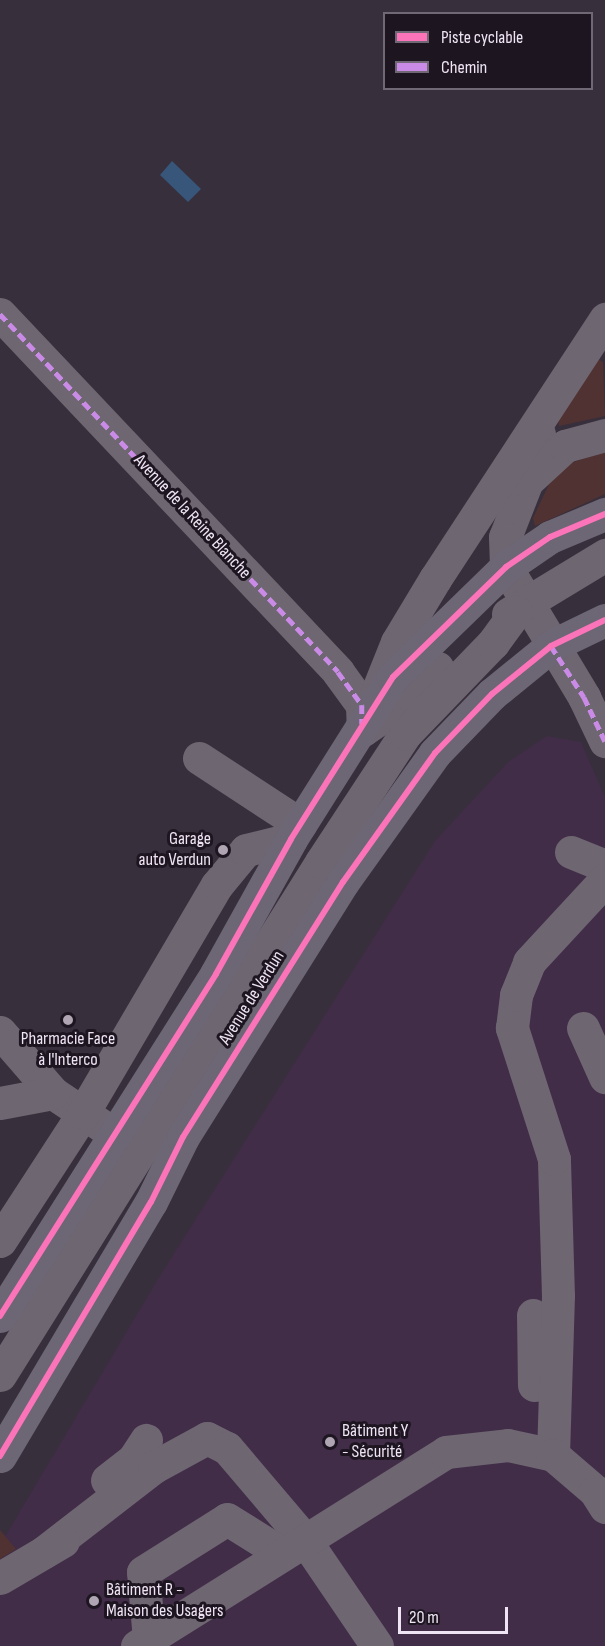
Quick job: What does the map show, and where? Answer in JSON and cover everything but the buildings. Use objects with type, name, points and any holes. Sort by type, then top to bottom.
[{"type":"main road","name":"Avenue de Verdun","points":[[0,1316],[114,1132],[216,974],[296,832],[363,730],[393,677],[506,567],[550,537],[605,514]]},
{"type":"main road","name":"Avenue de Verdun","points":[[0,1456],[151,1202],[183,1137],[342,882],[435,753],[492,694],[551,646],[605,620]]},
{"type":"street","name":"Avenue de la Reine Blanche","points":[[0,315],[339,672],[362,705],[363,730]]},
{"type":"street","points":[[363,730],[397,642],[545,408],[605,319]]},
{"type":"street","points":[[545,408],[527,481],[505,537],[506,567],[520,607],[551,646],[584,697],[605,741]]},
{"type":"street","points":[[527,481],[566,446],[605,435]]},
{"type":"street","name":"Avenue de Verdun","points":[[363,730],[412,696],[480,625],[520,607],[605,555]]},
{"type":"street","name":"Avenue de Verdun","points":[[0,1376],[308,883],[405,734],[493,643],[520,607]]},
{"type":"street","points":[[199,758],[296,832]]},
{"type":"street","points":[[0,1241],[83,1113],[217,885],[246,850],[296,832]]},
{"type":"street","points":[[571,852],[604,870]]},
{"type":"street","points":[[552,903],[604,870]]},
{"type":"street","points":[[539,1452],[558,1296],[554,1159],[512,1028],[516,995],[529,962],[604,870]]},
{"type":"street","points":[[583,1028],[605,1077]]},
{"type":"street","points":[[0,1032],[53,1093],[114,1132]]},
{"type":"street","points":[[0,1103],[53,1093]]},
{"type":"street","points":[[533,1315],[535,1414],[539,1452]]},
{"type":"street","points":[[0,1578],[44,1552],[154,1467],[207,1438],[227,1448],[294,1547],[377,1646]]},
{"type":"street","points":[[44,1552],[62,1516],[133,1460],[146,1440]]},
{"type":"street","points":[[143,1642],[446,1452],[508,1444],[539,1452],[594,1474],[605,1507]]},
{"type":"street","points":[[143,1642],[143,1572],[227,1519],[294,1547]]},
{"type":"shaded area","points":[[596,358],[603,362],[605,416],[559,426],[558,418]]},
{"type":"shaded area","points":[[605,453],[605,494],[535,526],[533,518],[552,478],[571,463]]},
{"type":"shaded area","points":[[547,736],[581,742],[605,797],[605,1646],[0,1646],[0,1545],[158,1279],[435,841],[508,762]]},
{"type":"shaded area","points":[[0,1530],[16,1549],[0,1559]]},
{"type":"water","points":[[172,161],[201,189],[188,202],[160,175]]},
{"type":"marked path","points":[[0,314],[338,672],[362,705],[362,724]]},
{"type":"marked path","points":[[551,646],[584,697],[605,741]]},
{"type":"cycle path","points":[[0,1316],[216,974],[291,839],[393,677],[506,567],[550,537],[605,514]]},
{"type":"cycle path","points":[[0,1456],[151,1202],[183,1137],[343,882],[435,753],[492,694],[551,646],[605,620]]},
{"type":"place","name":"Garage auto Verdun","points":[[223,850]]},
{"type":"place","name":"Pharmacie Face à l'Interco","points":[[68,1020]]},
{"type":"place","name":"Bâtiment Y - Sécurité","points":[[330,1442]]},
{"type":"place","name":"Bâtiment R - Maison des Usagers","points":[[94,1601]]}]
